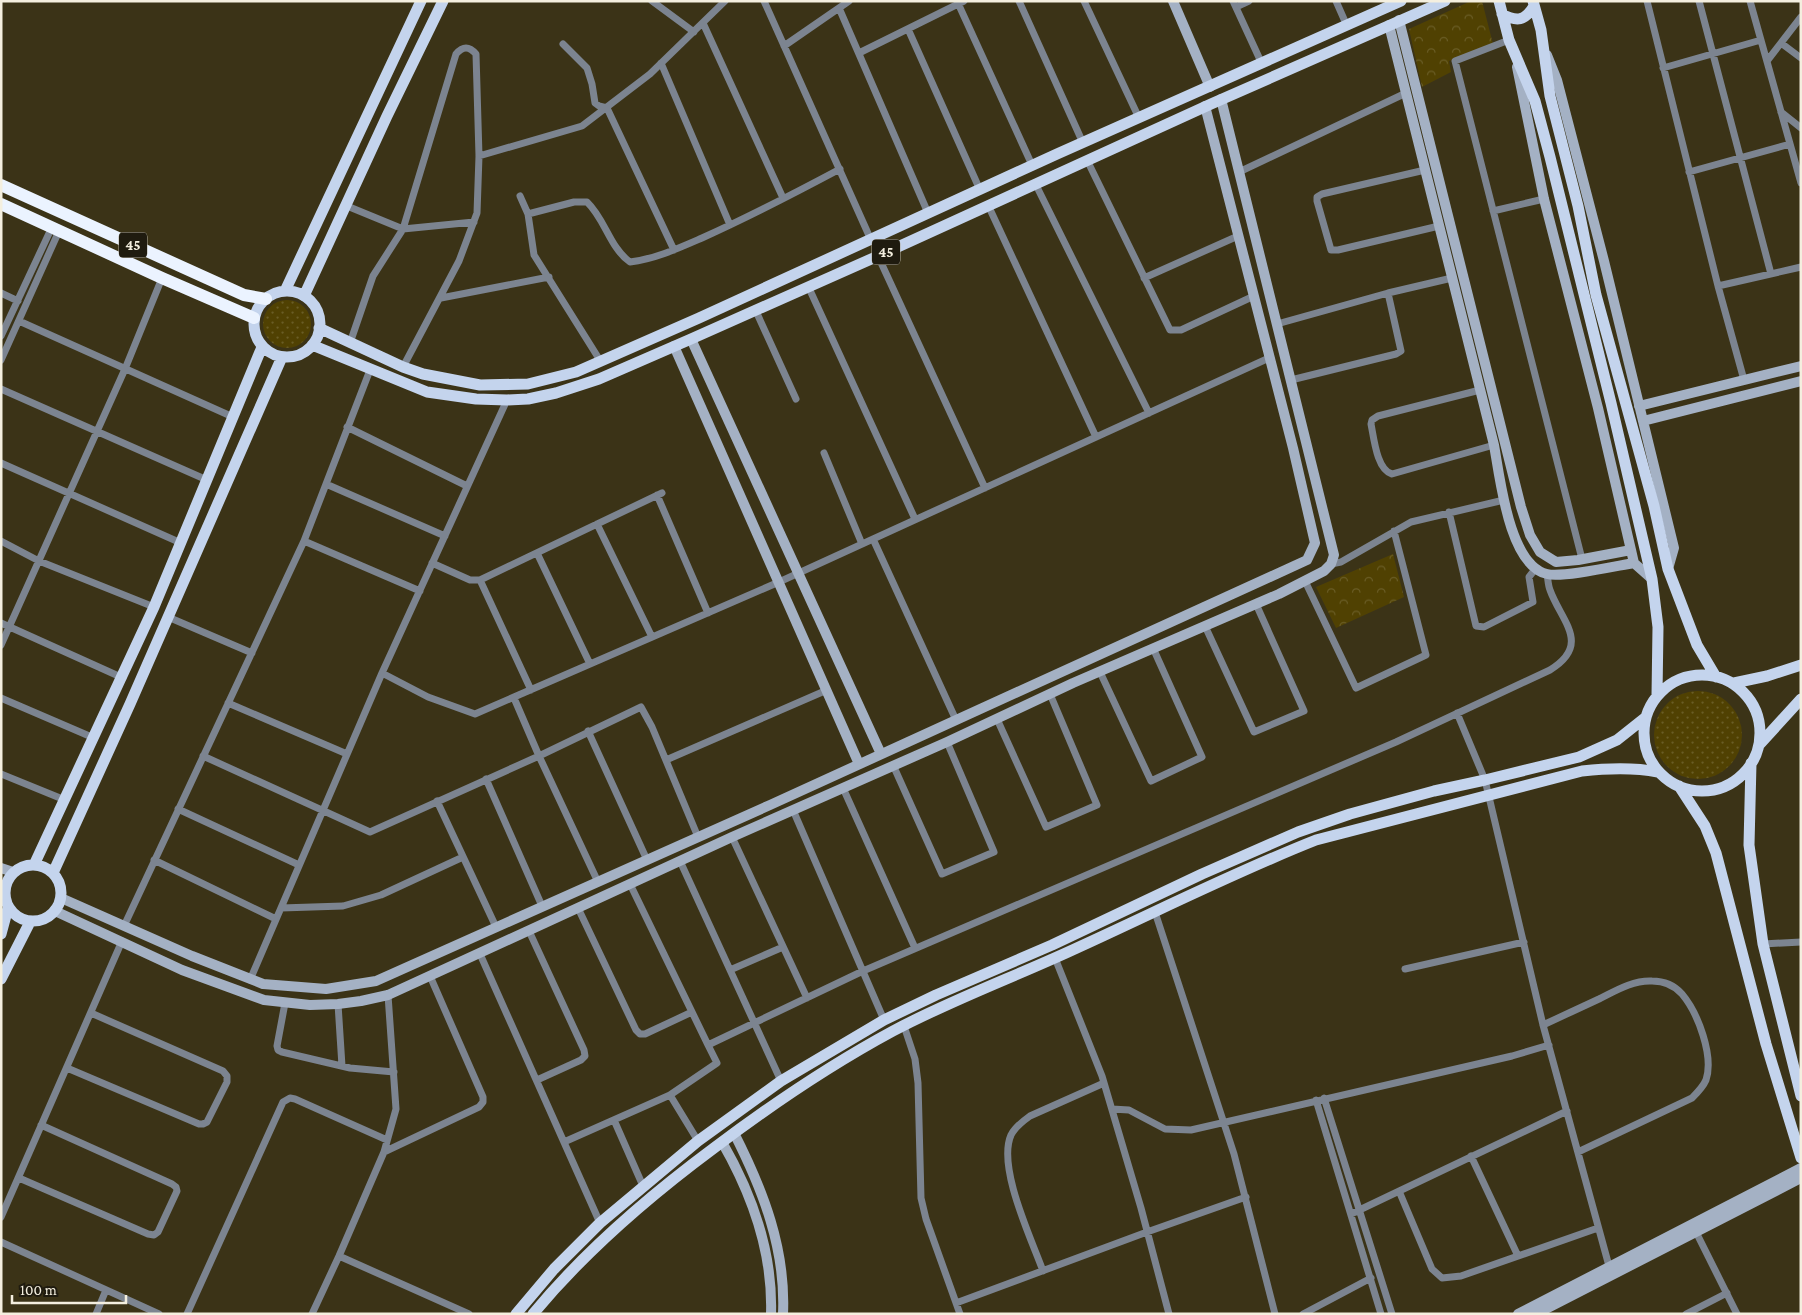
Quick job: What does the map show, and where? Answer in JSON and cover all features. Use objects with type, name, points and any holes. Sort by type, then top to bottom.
[{"type":"highway","name":"45","points":[[1,186],[244,295],[266,299]]},
{"type":"highway","name":"45","points":[[1,204],[254,318]]},
{"type":"main road","points":[[284,291],[421,1]]},
{"type":"main road","points":[[304,296],[387,116],[443,1]]},
{"type":"main road","points":[[1173,1],[1210,87]]},
{"type":"main road","name":"45","points":[[312,345],[426,392],[476,399],[507,400],[528,399],[556,393],[599,379],[691,339],[878,256],[1185,115],[1445,1]]},
{"type":"main road","points":[[1499,1],[1509,40],[1535,102],[1550,157],[1652,579],[1658,627],[1657,695],[1646,717],[1644,735],[1647,752],[1658,772],[1667,780],[1689,790],[1718,789],[1736,780],[1751,764],[1759,745],[1760,730],[1756,710],[1734,683],[1716,676],[1700,675],[1679,680],[1657,695]]},
{"type":"main road","name":"45","points":[[319,328],[403,367],[423,374],[480,385],[528,384],[576,372],[871,240],[1032,165],[1347,26],[1392,3]]},
{"type":"main road","points":[[1502,14],[1511,19],[1521,19],[1529,14],[1534,4]]},
{"type":"main road","points":[[1534,4],[1543,44],[1550,96],[1578,206],[1596,295],[1651,496],[1668,569],[1697,645],[1716,676]]},
{"type":"main road","points":[[1394,22],[1406,93],[1494,446],[1504,500],[1517,544],[1526,560],[1547,574],[1566,574],[1634,563]]},
{"type":"main road","points":[[1394,22],[1530,536],[1540,552],[1556,562],[1631,550]]},
{"type":"main road","points":[[1543,44],[1557,80],[1604,261],[1674,548],[1668,569]]},
{"type":"main road","points":[[1288,52],[1296,66]]},
{"type":"main road","points":[[1514,52],[1544,200],[1598,408],[1634,563],[1652,579]]},
{"type":"main road","points":[[55,911],[182,970],[264,1000],[310,1005],[338,1004],[361,1002],[388,995],[680,860],[947,742],[1153,648],[1256,604],[1324,571],[1331,564],[1334,555],[1221,100]]},
{"type":"main road","points":[[1178,101],[1185,115]]},
{"type":"main road","points":[[61,898],[192,956],[263,984],[326,989],[376,981],[1307,560],[1315,543],[1293,448],[1206,106]]},
{"type":"main road","points":[[1001,180],[1011,195]]},
{"type":"main road","points":[[284,291],[304,296],[313,304],[318,314],[319,328],[312,345],[300,354],[282,357],[272,354],[262,346],[254,329],[254,318],[258,308],[266,299],[284,291]]},
{"type":"main road","points":[[699,318],[706,332]]},
{"type":"main road","points":[[658,336],[669,348],[779,582],[859,764]]},
{"type":"main road","points":[[691,339],[881,754]]},
{"type":"main road","points":[[34,865],[123,678],[262,346]]},
{"type":"main road","points":[[53,873],[282,357]]},
{"type":"main road","points":[[1639,406],[1801,366]]},
{"type":"main road","points":[[1643,421],[1801,381]]},
{"type":"main road","points":[[1734,683],[1767,676],[1801,665]]},
{"type":"main road","points":[[1759,745],[1801,699]]},
{"type":"main road","points":[[516,1314],[554,1269],[600,1223],[698,1141],[781,1081],[884,1020],[936,995],[1052,946],[1202,874],[1298,832],[1369,809],[1434,791],[1579,757],[1618,740],[1646,717]]},
{"type":"main road","points":[[1751,764],[1750,845],[1763,944],[1801,1096]]},
{"type":"main road","points":[[533,1314],[569,1271],[670,1181],[767,1109],[829,1068],[941,1007],[1055,958],[1258,864],[1316,840],[1582,771],[1608,768],[1640,769],[1658,772]]},
{"type":"main road","points":[[1679,786],[1705,826],[1716,853],[1766,1044],[1801,1158]]},
{"type":"main road","points":[[34,865],[53,873],[61,887],[61,898],[55,911],[44,920],[30,922],[19,918],[11,912],[5,900],[3,890],[13,872],[21,867],[34,865]]},
{"type":"main road","points":[[1,868],[13,872]]},
{"type":"main road","points":[[1,934],[8,908]]},
{"type":"main road","points":[[1,979],[30,922]]},
{"type":"main road","points":[[734,1133],[761,1190],[772,1225],[781,1262],[783,1314]]},
{"type":"main road","points":[[722,1142],[737,1168],[749,1195],[760,1229],[768,1264],[770,1314]]},
{"type":"main road","points":[[1518,1314],[1801,1168]]},
{"type":"main road","points":[[1536,1314],[1801,1178]]},
{"type":"street","points":[[652,1],[694,32]]},
{"type":"street","points":[[479,156],[582,126],[650,74],[725,1]]},
{"type":"street","points":[[764,1],[871,240]]},
{"type":"street","points":[[784,46],[849,1]]},
{"type":"street","points":[[1019,1],[1083,143]]},
{"type":"street","points":[[1084,1],[1139,118]]},
{"type":"street","points":[[1249,1],[1234,4],[1262,64]]},
{"type":"street","points":[[1336,1],[1347,26]]},
{"type":"street","points":[[1647,1],[1718,286],[1744,380]]},
{"type":"street","points":[[1698,1],[1771,274]]},
{"type":"street","points":[[1750,1],[1801,183]]},
{"type":"street","points":[[859,53],[960,2],[1032,165]]},
{"type":"street","points":[[839,8],[928,213]]},
{"type":"street","points":[[1767,61],[1801,17]]},
{"type":"street","points":[[703,23],[783,198]]},
{"type":"street","points":[[908,29],[980,190]]},
{"type":"street","points":[[1509,40],[1455,61],[1582,559]]},
{"type":"street","points":[[1663,68],[1761,40]]},
{"type":"street","points":[[1781,43],[1801,58]]},
{"type":"street","points":[[563,44],[587,68],[595,103],[606,108],[674,250]]},
{"type":"street","points":[[350,343],[373,276],[403,229],[456,54],[465,47],[472,49],[476,54],[479,156],[477,213],[459,261],[403,367]]},
{"type":"street","points":[[661,63],[730,225]]},
{"type":"street","points":[[1239,172],[1406,93]]},
{"type":"street","points":[[1781,112],[1801,128]]},
{"type":"street","points":[[1689,172],[1790,144]]},
{"type":"street","points":[[1087,160],[1170,330],[1181,330],[1254,296]]},
{"type":"street","points":[[528,214],[574,202],[587,202],[595,209],[622,257],[630,262],[640,261],[674,250],[730,225],[840,169]]},
{"type":"street","points":[[1425,170],[1322,194],[1316,200],[1331,250],[1338,250],[1439,226]]},
{"type":"street","points":[[1035,183],[1149,413]]},
{"type":"street","points":[[520,196],[528,214],[534,255],[602,362]]},
{"type":"street","points":[[1493,211],[1544,200]]},
{"type":"street","points":[[988,205],[1096,437]]},
{"type":"street","points":[[347,206],[403,229],[474,222]]},
{"type":"street","points":[[1,336],[56,229]]},
{"type":"street","points":[[1,360],[56,229]]},
{"type":"street","points":[[1144,278],[1238,236]]},
{"type":"street","points":[[878,256],[985,488]]},
{"type":"street","points":[[1718,286],[1801,267]]},
{"type":"street","points":[[441,298],[549,277]]},
{"type":"street","points":[[1,644],[125,369],[162,278]]},
{"type":"street","points":[[1277,324],[1388,293],[1452,278]]},
{"type":"street","points":[[808,286],[915,519]]},
{"type":"street","points":[[1,293],[18,301]]},
{"type":"street","points":[[1291,380],[1396,354],[1401,351],[1388,293]]},
{"type":"street","points":[[755,310],[796,399]]},
{"type":"street","points":[[19,321],[233,417]]},
{"type":"street","points":[[382,673],[428,698],[475,714],[779,582],[1270,358]]},
{"type":"street","points":[[124,926],[304,540],[370,370]]},
{"type":"street","points":[[1,389],[207,480]]},
{"type":"street","points":[[1480,390],[1378,416],[1372,420],[1371,424],[1381,466],[1386,472],[1392,474],[1494,446]]},
{"type":"street","points":[[250,980],[382,673],[507,400]]},
{"type":"street","points":[[347,427],[467,486]]},
{"type":"street","points":[[824,453],[862,544]]},
{"type":"street","points":[[1,463],[181,543]]},
{"type":"street","points":[[326,484],[445,536]]},
{"type":"street","points":[[432,563],[470,580],[480,580],[660,494],[708,613]]},
{"type":"street","points":[[1331,564],[1341,562],[1411,522],[1504,500]]},
{"type":"street","points":[[1449,512],[1476,626],[1484,627],[1533,602],[1529,577],[1536,568]]},
{"type":"street","points":[[597,524],[652,638]]},
{"type":"street","points":[[1305,581],[1356,688],[1426,654],[1394,531]]},
{"type":"street","points":[[873,539],[956,720]]},
{"type":"street","points":[[304,540],[420,591]]},
{"type":"street","points":[[1,541],[39,561],[154,607]]},
{"type":"street","points":[[537,553],[590,664]]},
{"type":"street","points":[[708,1045],[863,971],[1396,742],[1550,670],[1563,662],[1569,652],[1571,637],[1564,616],[1550,590],[1547,574]]},
{"type":"street","points":[[480,580],[531,690]]},
{"type":"street","points":[[1205,626],[1254,732],[1304,712],[1256,604]]},
{"type":"street","points":[[168,617],[252,652]]},
{"type":"street","points":[[1,623],[123,678]]},
{"type":"street","points":[[1100,672],[1151,781],[1202,757],[1153,648]]},
{"type":"street","points":[[666,760],[827,690]]},
{"type":"street","points":[[997,719],[1046,827],[1097,804],[1050,694]]},
{"type":"street","points":[[1,698],[94,738]]},
{"type":"street","points":[[514,698],[598,882]]},
{"type":"street","points":[[228,703],[347,754]]},
{"type":"street","points":[[203,756],[370,832],[539,756],[640,707],[652,728],[698,837]]},
{"type":"street","points":[[1458,713],[1485,780],[1543,1025],[1609,1266]]},
{"type":"street","points":[[588,731],[647,860]]},
{"type":"street","points":[[893,765],[942,874],[994,852],[947,742]]},
{"type":"street","points":[[1,774],[65,800]]},
{"type":"street","points":[[486,779],[542,906]]},
{"type":"street","points":[[843,788],[915,948]]},
{"type":"street","points":[[437,801],[496,927]]},
{"type":"street","points":[[178,809],[299,865]]},
{"type":"street","points":[[793,810],[884,1020]]},
{"type":"street","points":[[732,837],[807,998]]},
{"type":"street","points":[[281,908],[343,906],[362,901],[380,895],[463,857]]},
{"type":"street","points":[[154,860],[276,920]]},
{"type":"street","points":[[680,860],[781,1081]]},
{"type":"street","points":[[564,1142],[670,1095],[717,1063],[630,884]]},
{"type":"street","points":[[578,908],[636,1030],[640,1034],[645,1034],[692,1012]]},
{"type":"street","points":[[1155,912],[1224,1122],[1246,1197],[1275,1314]]},
{"type":"street","points":[[530,931],[584,1050],[585,1056],[581,1060],[537,1080]]},
{"type":"street","points":[[1,1217],[122,941]]},
{"type":"street","points":[[1405,969],[1524,942]]},
{"type":"street","points":[[1763,944],[1801,942]]},
{"type":"street","points":[[730,970],[783,947]]},
{"type":"street","points":[[480,954],[600,1223]]},
{"type":"street","points":[[1055,958],[1085,1030],[1104,1083],[1169,1314]]},
{"type":"street","points":[[384,1152],[479,1107],[483,1102],[483,1096],[430,976]]},
{"type":"street","points":[[1543,1025],[1628,985],[1652,981],[1663,982],[1674,987],[1682,994],[1699,1023],[1704,1039],[1708,1056],[1708,1070],[1705,1081],[1692,1098],[1578,1152]]},
{"type":"street","points":[[312,1314],[384,1152],[396,1109],[388,995]]},
{"type":"street","points":[[285,1003],[277,1046],[278,1050],[342,1066],[394,1072]]},
{"type":"street","points":[[338,1004],[342,1066]]},
{"type":"street","points":[[66,1068],[199,1124],[207,1122],[227,1082],[227,1076],[223,1071],[91,1013]]},
{"type":"street","points":[[904,1026],[915,1059],[918,1083],[921,1198],[926,1219],[960,1314]]},
{"type":"street","points":[[1112,1109],[1129,1110],[1157,1126],[1173,1130],[1191,1130],[1512,1056],[1549,1045]]},
{"type":"street","points":[[1043,1271],[1010,1178],[1008,1149],[1012,1135],[1020,1123],[1030,1116],[1104,1083]]},
{"type":"street","points":[[670,1095],[698,1141]]},
{"type":"street","points":[[187,1314],[283,1102],[290,1098],[295,1099],[387,1140]]},
{"type":"street","points":[[1324,1098],[1392,1314]]},
{"type":"street","points":[[1316,1100],[1381,1314]]},
{"type":"street","points":[[1351,1214],[1566,1111]]},
{"type":"street","points":[[614,1120],[643,1186]]},
{"type":"street","points":[[19,1178],[154,1235],[158,1232],[177,1192],[176,1187],[172,1184],[41,1125]]},
{"type":"street","points":[[1471,1156],[1518,1256]]},
{"type":"street","points":[[1399,1191],[1432,1269],[1442,1278],[1461,1276],[1598,1228]]},
{"type":"street","points":[[956,1303],[1246,1197]]},
{"type":"street","points":[[1696,1232],[1737,1314]]},
{"type":"street","points":[[1,1242],[159,1314]]},
{"type":"street","points":[[339,1256],[469,1314]]},
{"type":"street","points":[[1303,1314],[1370,1278]]},
{"type":"street","points":[[96,1314],[106,1290]]},
{"type":"street","points":[[1686,1314],[1727,1293]]},
{"type":"green space","points":[[1471,1],[1482,1],[1493,44],[1449,61],[1451,72],[1422,87],[1409,29]]},
{"type":"green space","points":[[282,300],[292,300],[301,304],[307,310],[310,315],[310,333],[301,344],[292,348],[282,348],[273,344],[267,338],[263,329],[263,319],[267,310],[273,304]]},
{"type":"green space","points":[[1393,554],[1404,597],[1336,628],[1316,587]]},
{"type":"green space","points":[[1698,691],[1715,694],[1723,698],[1735,710],[1739,718],[1742,735],[1739,752],[1735,760],[1723,772],[1715,776],[1698,779],[1681,776],[1673,772],[1661,760],[1657,752],[1654,735],[1657,718],[1661,710],[1673,698],[1681,694]]}]
